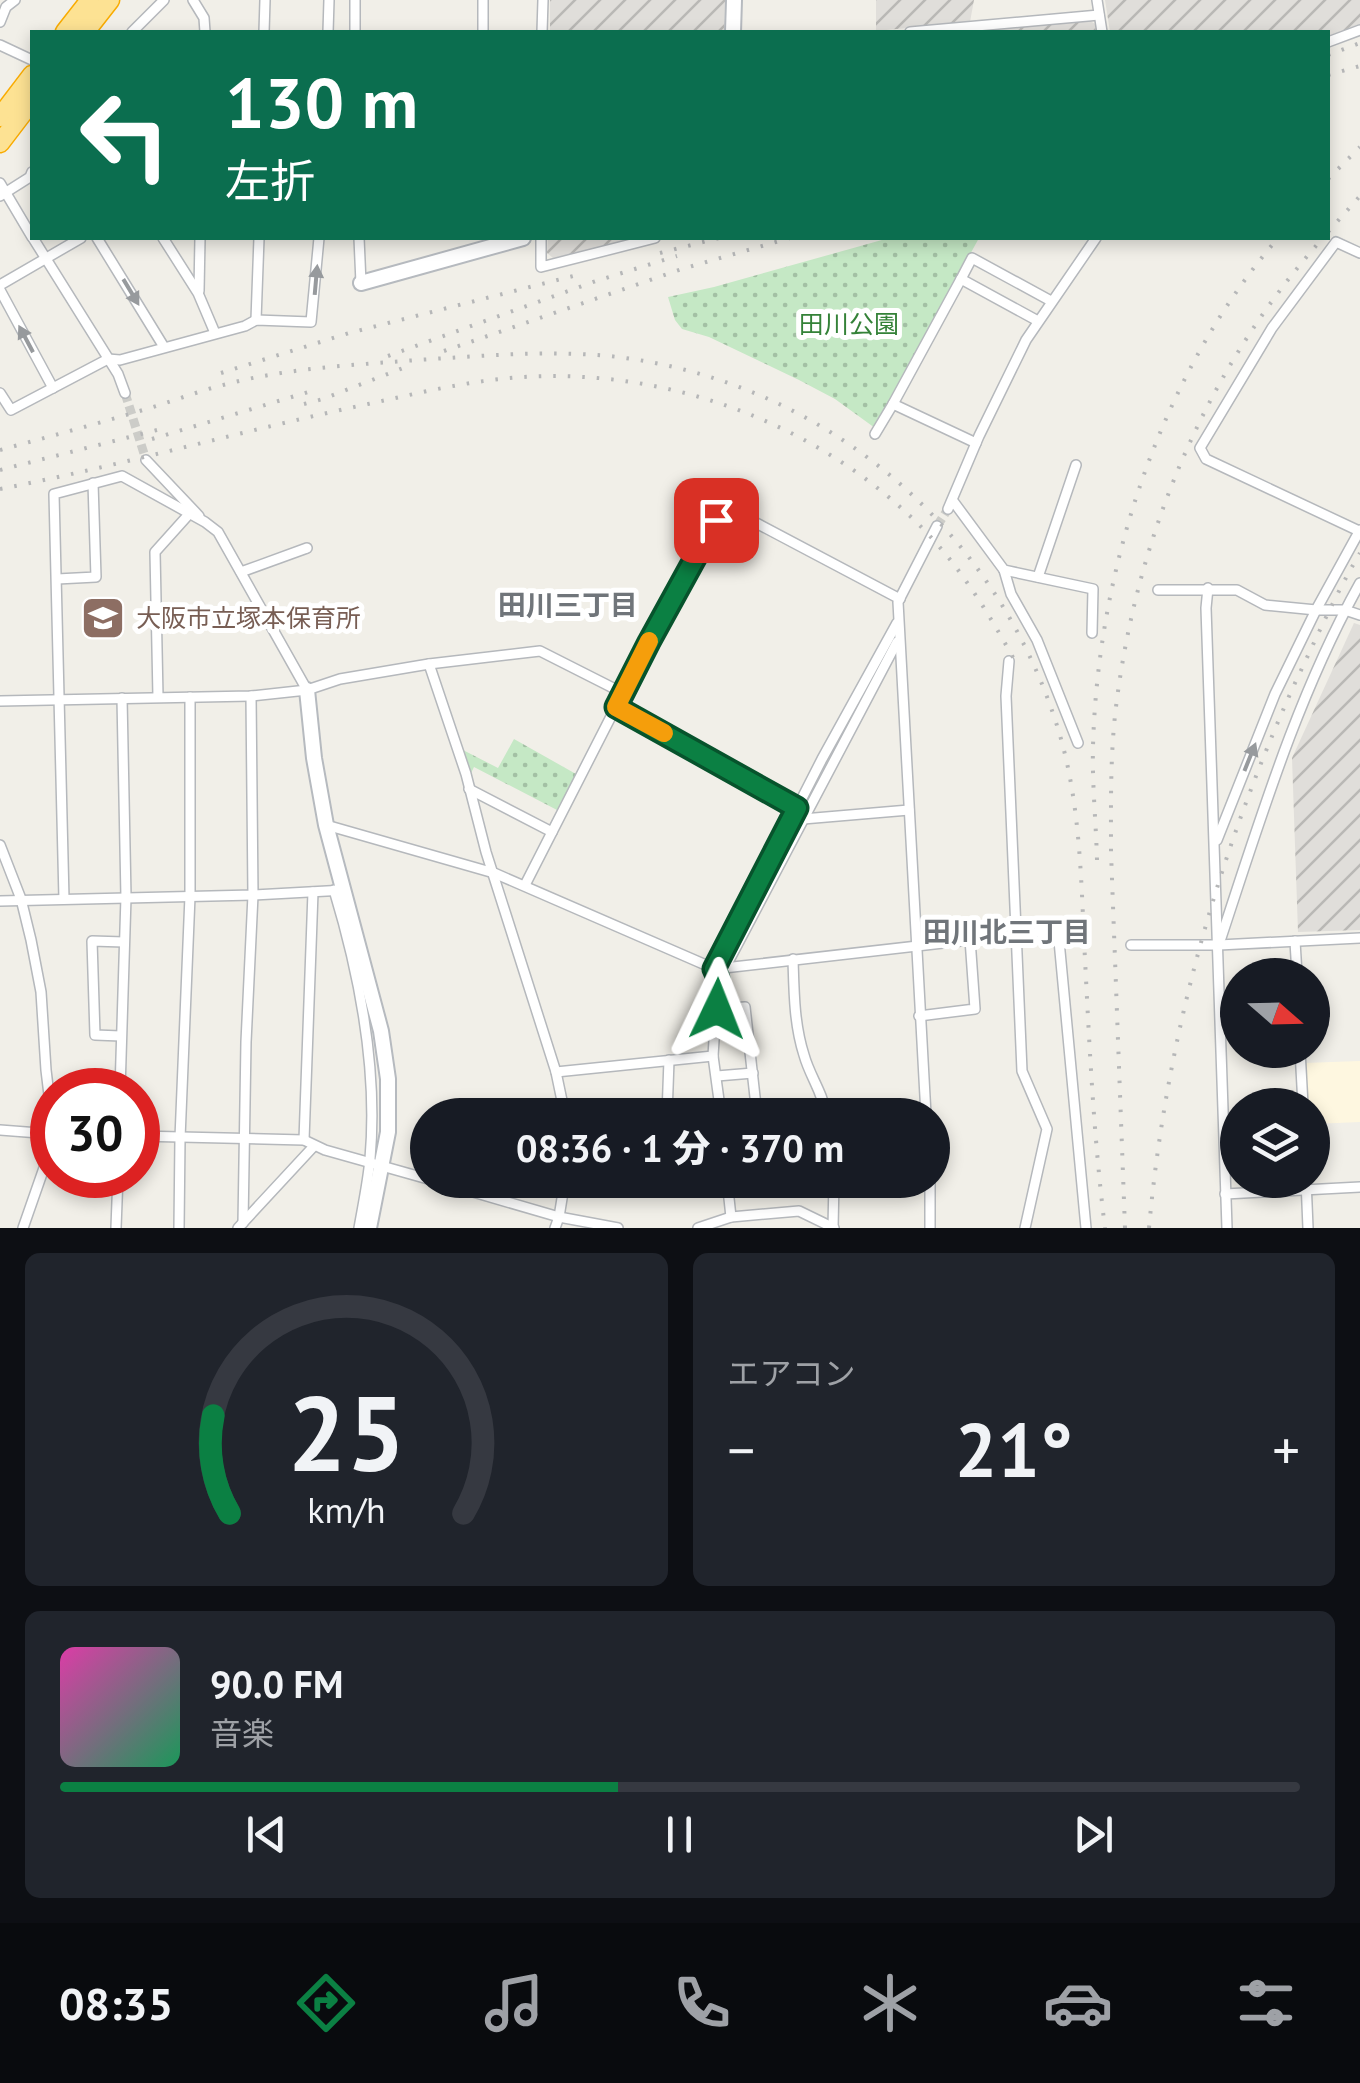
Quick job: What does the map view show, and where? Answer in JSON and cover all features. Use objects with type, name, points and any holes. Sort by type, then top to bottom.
[{"type":"highway","points":[[67,30],[90,0]]},
{"type":"highway","points":[[87,30],[110,0]]},
{"type":"highway","points":[[0,118],[30,78]]},
{"type":"highway","points":[[0,143],[30,104]]},
{"type":"street","points":[[0,22],[6,7],[15,0]]},
{"type":"street","points":[[57,30],[80,0]]},
{"type":"street","points":[[134,30],[164,0]]},
{"type":"street","points":[[193,0],[204,18],[205,30]]},
{"type":"street","points":[[264,30],[265,0]]},
{"type":"street","points":[[328,30],[329,0]]},
{"type":"street","points":[[355,0],[355,30]]},
{"type":"street","points":[[483,0],[483,30]]},
{"type":"street","points":[[542,0],[542,30]]},
{"type":"street","points":[[734,0],[734,30]]},
{"type":"street","points":[[1097,0],[1102,30]]},
{"type":"street","points":[[931,30],[1099,14]]},
{"type":"street","points":[[1330,41],[1360,30]]},
{"type":"street","points":[[0,45],[30,60]]},
{"type":"street","points":[[0,104],[30,64]]},
{"type":"street","points":[[30,177],[2,191],[30,233]]},
{"type":"street","points":[[35,240],[118,374],[125,392]]},
{"type":"street","points":[[53,388],[0,288],[78,240]]},
{"type":"street","points":[[99,240],[164,347]]},
{"type":"street","points":[[165,240],[198,293],[215,333]]},
{"type":"street","points":[[198,293],[200,240]]},
{"type":"street","points":[[256,320],[258,240]]},
{"type":"street","points":[[0,393],[11,410],[108,358],[120,360],[256,320],[311,322],[319,240]]},
{"type":"street","points":[[359,240],[361,283],[516,240]]},
{"type":"street","points":[[541,240],[541,267],[647,240]]},
{"type":"street","points":[[1078,743],[1004,570],[950,505],[1026,340],[1095,240]]},
{"type":"street","points":[[1214,847],[1275,694],[1360,530],[1206,459],[1200,448],[1272,328],[1336,242],[1360,254]]},
{"type":"street","points":[[876,434],[972,258],[1051,301]]},
{"type":"street","points":[[961,279],[1038,321]]},
{"type":"street","points":[[893,404],[976,443]]},
{"type":"street","points":[[146,460],[204,522]]},
{"type":"street","points":[[1038,577],[1076,465]]},
{"type":"street","points":[[64,899],[54,494],[122,476],[218,532],[307,690],[326,825],[340,890],[381,1031],[388,1079],[388,1132],[359,1228]]},
{"type":"street","points":[[56,579],[96,577],[93,483]]},
{"type":"street","points":[[525,885],[724,506],[900,599]]},
{"type":"street","points":[[158,697],[156,552],[190,513]]},
{"type":"street","points":[[925,1098],[898,640],[900,599],[937,526]]},
{"type":"street","points":[[241,572],[307,548]]},
{"type":"street","points":[[1004,570],[1093,589],[1092,634]]},
{"type":"street","points":[[1219,946],[1279,762],[1360,583]]},
{"type":"street","points":[[1208,588],[1222,1088]]},
{"type":"street","points":[[1158,590],[1238,590],[1265,605],[1345,610],[1360,615]]},
{"type":"street","points":[[718,1098],[713,1056],[720,969],[797,808],[899,621]]},
{"type":"street","points":[[720,969],[748,927],[898,640]]},
{"type":"street","points":[[0,701],[252,696],[307,690],[340,679],[429,664],[540,651],[623,693]]},
{"type":"street","points":[[1008,661],[1006,696],[1022,1071],[1046,1129],[1026,1228]]},
{"type":"street","points":[[429,664],[562,1098]]},
{"type":"street","points":[[179,1228],[190,896],[190,696]]},
{"type":"street","points":[[240,1226],[253,895],[252,696]]},
{"type":"street","points":[[120,1068],[126,897],[122,698]]},
{"type":"street","points":[[616,707],[797,808]]},
{"type":"street","points":[[470,789],[552,832]]},
{"type":"street","points":[[803,819],[909,810]]},
{"type":"street","points":[[326,825],[494,873],[720,969],[1058,930],[1086,1228]]},
{"type":"street","points":[[0,844],[21,899],[41,992],[46,1068]]},
{"type":"street","points":[[0,900],[340,890]]},
{"type":"street","points":[[240,1226],[309,1143],[313,892]]},
{"type":"street","points":[[1131,946],[1219,946],[1360,938]]},
{"type":"street","points":[[919,1016],[975,1009],[970,939]]},
{"type":"street","points":[[121,1036],[96,1035],[92,940],[124,942]]},
{"type":"street","points":[[1295,941],[1296,958]]},
{"type":"street","points":[[793,959],[795,1012],[802,1050],[823,1098]]},
{"type":"street","points":[[717,1009],[746,1006],[756,1098]]},
{"type":"street","points":[[556,1072],[713,1056]]},
{"type":"street","points":[[668,1098],[669,1060]]},
{"type":"street","points":[[716,1076],[753,1073]]},
{"type":"street","points":[[0,1130],[30,1132]]},
{"type":"street","points":[[160,1137],[309,1143],[410,1173]]},
{"type":"street","points":[[369,1228],[376,1163]]},
{"type":"street","points":[[1330,1186],[1360,1187]]},
{"type":"street","points":[[23,1228],[33,1198]]},
{"type":"street","points":[[116,1228],[117,1198]]},
{"type":"street","points":[[485,1198],[557,1223],[618,1228]]},
{"type":"street","points":[[557,1223],[562,1198]]},
{"type":"street","points":[[698,1228],[799,1211],[833,1228],[834,1198]]},
{"type":"street","points":[[930,1198],[930,1228]]},
{"type":"street","points":[[1225,1198],[1227,1228]]},
{"type":"street","points":[[1307,1198],[1308,1228]]},
{"type":"shaded area","points":[[550,0],[725,0],[724,30],[550,30]]},
{"type":"shaded area","points":[[876,0],[974,0],[970,22],[876,30]]},
{"type":"shaded area","points":[[1105,0],[1360,0],[1360,25],[1330,35],[1330,30],[1110,30]]},
{"type":"shaded area","points":[[1089,20],[1096,30],[984,30]]},
{"type":"shaded area","points":[[548,240],[629,240],[553,258],[547,253]]},
{"type":"shaded area","points":[[1354,623],[1360,625],[1360,930],[1298,932],[1292,758]]},
{"type":"shaded area","points":[[1360,1061],[1360,1122],[1330,1123],[1330,1088],[1306,1088],[1304,1068],[1330,1068],[1330,1062]]},
{"type":"green space","name":"田川公園","points":[[882,240],[978,240],[875,428],[835,399],[799,380],[709,337],[682,329],[668,297]]},
{"type":"green space","points":[[514,739],[576,774],[557,810],[474,767],[471,773],[463,750],[498,768]]},
{"type":"tunnel","points":[[125,393],[146,460]]},
{"type":"tunnel","points":[[937,526],[948,509]]},
{"type":"railway","points":[[1330,54],[1360,43]]},
{"type":"railway","points":[[1330,74],[1360,66]]},
{"type":"railway","points":[[1330,177],[1360,147]]},
{"type":"railway","points":[[1330,230],[1360,196]]},
{"type":"railway","points":[[660,253],[711,240]]},
{"type":"railway","points":[[444,351],[682,269],[783,240]]},
{"type":"railway","points":[[1097,860],[1093,760],[1098,678],[1123,542],[1169,411],[1200,350],[1276,240]]},
{"type":"railway","points":[[1125,1228],[1111,814],[1115,718],[1127,636],[1142,574],[1185,453],[1245,340],[1321,240]]},
{"type":"railway","points":[[388,356],[677,256]]},
{"type":"railway","points":[[221,373],[349,333],[577,275]]},
{"type":"railway","points":[[0,450],[274,374],[489,355],[585,354],[687,370],[761,396],[829,431],[891,476],[946,529],[993,590],[1031,658],[1059,732],[1078,835],[1092,1084],[1105,1228]]},
{"type":"railway","points":[[304,404],[403,368]]},
{"type":"railway","points":[[0,489],[465,384],[524,377],[635,383],[689,394],[742,412],[793,434],[842,462],[886,495],[953,563],[1016,663]]},
{"type":"railway","points":[[152,439],[315,390]]},
{"type":"railway","points":[[0,470],[165,428]]},
{"type":"railway","points":[[1149,1228],[1168,1087],[1199,949],[1219,882],[1267,748],[1360,553]]},
{"type":"slow traffic","points":[[649,641],[616,707],[664,733]]},
{"type":"place","name":"大阪市立塚本保育所","points":[[103,618]]},
{"type":"district","name":"田川三丁目","points":[[568,604]]},
{"type":"district","name":"田川北三丁目","points":[[1007,931]]},
{"type":"route","points":[[716,520],[616,707],[797,808],[714,969],[718,978],[717,1009]]}]
